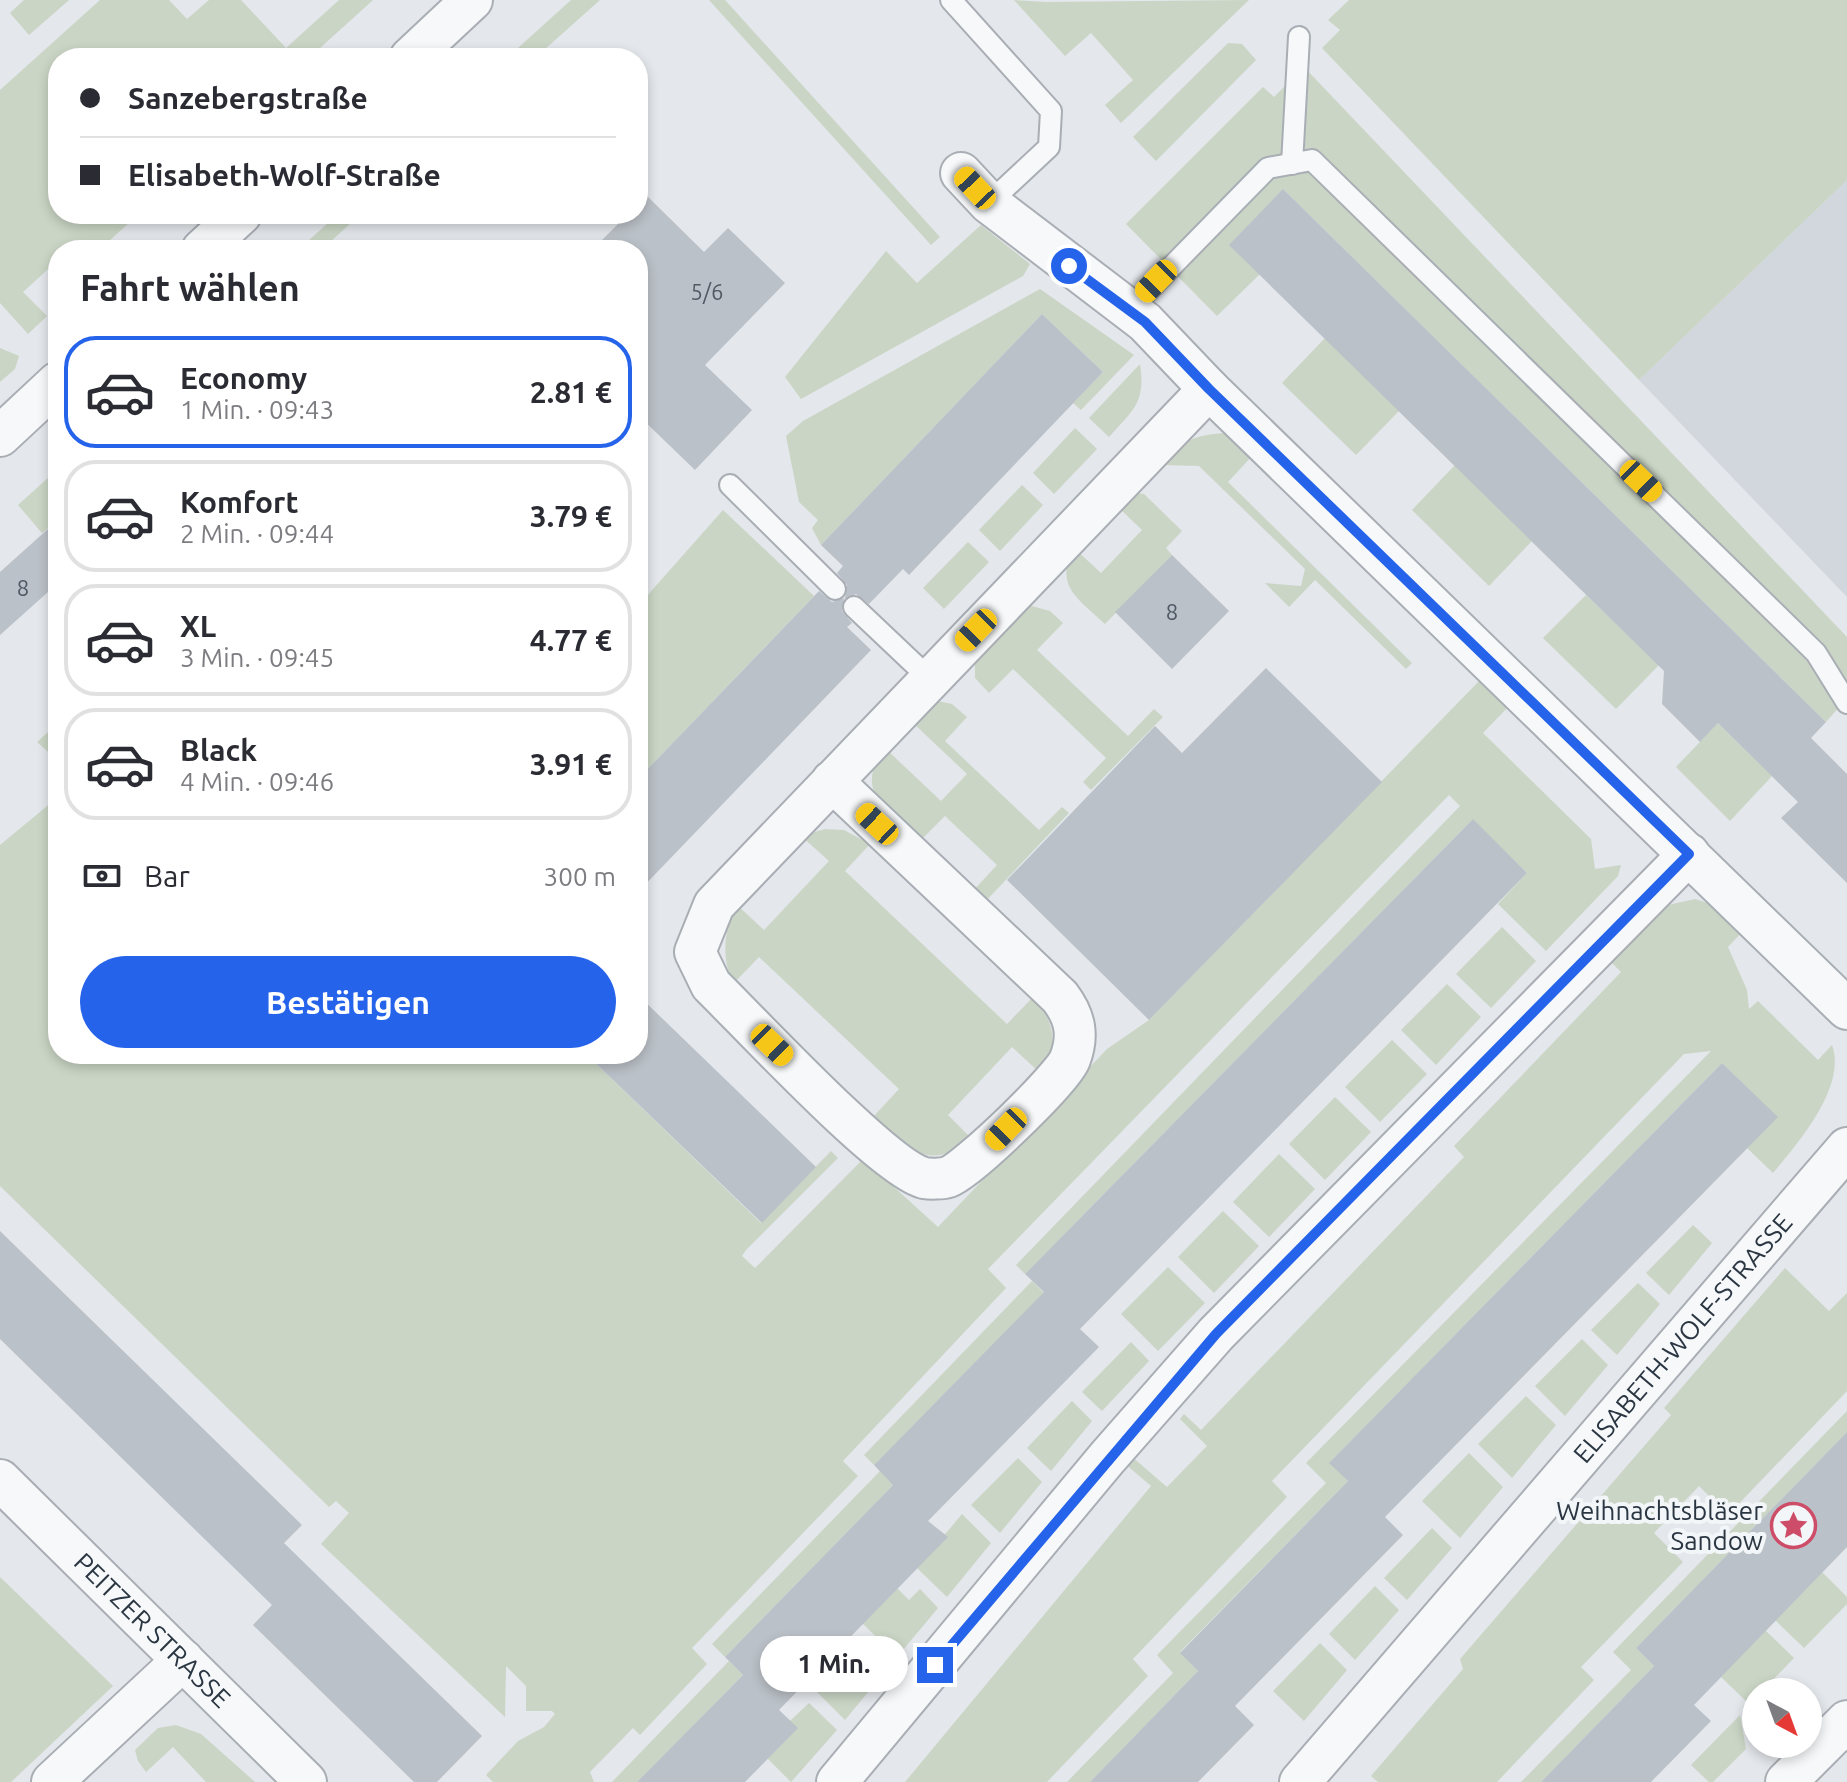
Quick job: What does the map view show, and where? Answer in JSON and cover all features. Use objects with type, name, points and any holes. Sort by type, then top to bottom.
[{"type":"street","points":[[421,48],[472,0]]},
{"type":"street","points":[[961,173],[989,203],[1145,322],[1209,389],[1847,1009]]},
{"type":"street","points":[[213,240],[230,224]]},
{"type":"street","points":[[832,781],[1060,997],[1071,1012],[1076,1037],[1069,1063],[974,1162],[946,1178],[924,1178],[899,1165],[711,985],[695,952],[714,905],[929,678],[1209,389]]},
{"type":"street","points":[[0,436],[48,391]]},
{"type":"street","points":[[837,1782],[1107,1458],[1216,1334],[1689,854]]},
{"type":"street","name":"ELISABETH-WOLF-STRASSE","points":[[1300,1782],[1847,1148]]},
{"type":"street","name":"PEITZER STRASSE","points":[[0,1480],[306,1782]]},
{"type":"street","points":[[52,1782],[183,1660]]},
{"type":"street","points":[[1786,1782],[1847,1721]]},
{"type":"lane","points":[[951,0],[1051,111],[1049,147],[989,203]]},
{"type":"lane","points":[[1292,164],[1299,37]]},
{"type":"lane","points":[[1129,310],[1268,168],[1312,160],[1816,653],[1847,703]]},
{"type":"lane","points":[[730,485],[835,589]]},
{"type":"lane","points":[[854,607],[929,678]]},
{"type":"shaded area","points":[[1847,180],[1847,597],[1639,380]]},
{"type":"green space","points":[[24,0],[69,0],[29,35],[10,13]]},
{"type":"green space","points":[[100,0],[169,0],[187,19],[209,0],[241,0],[286,48],[48,48],[48,224],[128,224],[110,240],[48,240],[48,269],[23,292],[47,316],[28,334],[0,303],[0,90]]},
{"type":"green space","points":[[339,0],[373,0],[320,48],[286,48]]},
{"type":"green space","points":[[571,0],[600,0],[546,48],[518,48]]},
{"type":"green space","points":[[709,0],[725,0],[940,237],[931,245]]},
{"type":"green space","points":[[1014,0],[1249,0],[1121,123],[1105,105],[1133,80],[1091,33],[1065,56]]},
{"type":"green space","points":[[1349,0],[1847,0],[1847,180],[1639,380],[1322,48],[1340,30],[1328,20]]},
{"type":"green space","points":[[1228,43],[1242,44],[1256,60],[1156,161],[1133,137]]},
{"type":"green space","points":[[1304,67],[1847,637],[1847,698],[1826,722],[1284,190],[1260,274],[1217,316],[1126,224],[1263,87],[1274,97]]},
{"type":"green space","points":[[327,224],[350,224],[332,240],[309,240]]},
{"type":"green space","points":[[981,225],[1030,264],[1023,276],[801,399],[785,377],[886,251],[917,283]]},
{"type":"green space","points":[[1040,289],[1134,355],[1081,410],[1073,403],[1103,372],[1042,314],[821,545],[812,528],[818,520],[799,502],[786,436],[803,421]]},
{"type":"green space","points":[[1325,338],[1399,411],[1356,455],[1282,383]]},
{"type":"green space","points":[[0,348],[19,356],[15,369],[0,382]]},
{"type":"green space","points":[[1140,364],[1141,388],[1136,405],[1109,437],[1089,418]]},
{"type":"green space","points":[[1075,428],[1097,449],[1054,494],[1033,473]]},
{"type":"green space","points":[[1224,433],[1254,454],[1228,482],[1412,663],[1406,669],[1315,580],[1289,607],[1265,583],[1301,586],[1305,569],[1199,466],[1165,465],[1164,459],[1184,443],[1206,435]]},
{"type":"green space","points":[[1455,465],[1532,541],[1489,586],[1412,510]]},
{"type":"green space","points":[[48,478],[48,528],[42,533],[18,505]]},
{"type":"green space","points":[[1022,485],[1043,505],[1000,551],[979,530]]},
{"type":"green space","points":[[1127,492],[1144,494],[1182,531],[1166,548],[1172,555],[1105,624],[1072,591],[1066,572],[1074,548],[1101,573],[1142,530],[1115,504]]},
{"type":"green space","points":[[723,510],[814,596],[648,769],[648,595]]},
{"type":"green space","points":[[968,542],[989,562],[944,609],[923,588]]},
{"type":"green space","points":[[1586,595],[1659,665],[1616,709],[1543,638]]},
{"type":"green space","points":[[1032,606],[1050,611],[1063,623],[1037,650],[1128,736],[1154,709],[1163,717],[1091,790],[1083,782],[1106,758],[1013,669],[989,693],[975,678],[975,652],[1012,613]]},
{"type":"green space","points":[[1482,678],[1509,706],[1483,733],[1591,839],[1595,869],[1621,865],[1618,876],[1546,951],[1498,904],[1527,873],[1472,820],[1025,1274],[1016,1265],[1460,806],[1449,795],[988,1269],[1006,1288],[843,1461],[858,1476],[692,1648],[707,1664],[640,1735],[633,1728],[590,1772],[594,1782],[493,1782],[486,1775],[518,1741],[544,1727],[555,1714],[552,1711],[526,1711],[526,1686],[506,1666],[505,1717],[321,1544],[349,1513],[336,1501],[329,1507],[0,1186],[0,845],[48,805],[48,1064],[596,1064],[761,1223],[831,1151],[838,1158],[746,1250],[742,1256],[755,1268],[863,1159],[938,1227],[1107,1049],[1149,1020]]},
{"type":"green space","points":[[932,700],[952,704],[967,717],[945,741],[1039,830],[1062,807],[1069,813],[984,903],[972,892],[997,865],[945,816],[919,842],[894,820],[874,792],[874,768],[886,749],[941,801],[967,774],[912,722]]},
{"type":"green space","points":[[1718,723],[1772,776],[1730,821],[1676,767]]},
{"type":"green space","points":[[48,732],[48,752],[37,742]]},
{"type":"green space","points":[[825,829],[844,830],[870,844],[845,871],[1007,1024],[1033,997],[1050,1024],[1050,1053],[1039,1072],[1012,1047],[948,1115],[974,1141],[957,1150],[943,1155],[919,1153],[873,1117],[899,1089],[759,957],[733,984],[726,944],[736,904],[764,930],[829,861],[801,836]]},
{"type":"green space","points":[[1695,899],[1720,907],[1742,932],[1728,947],[1747,990],[1749,1009],[1758,1001],[1818,1060],[1832,1045],[1835,1061],[1827,1095],[1807,1130],[1773,1173],[1747,1148],[1777,1117],[1722,1063],[1330,1462],[1348,1481],[1180,1652],[1198,1671],[1090,1782],[1067,1782],[1173,1673],[1157,1655],[1326,1483],[1306,1463],[1711,1051],[1684,1054],[1272,1481],[1287,1497],[1133,1659],[1148,1676],[1047,1782],[905,1782],[1151,1486],[1124,1463],[1131,1456],[1167,1487],[1207,1446],[1180,1419],[1184,1414],[1201,1430],[1464,1157],[1454,1146],[1621,972],[1607,958],[1668,905]]},
{"type":"green space","points":[[1502,927],[1536,961],[1491,1008],[1456,974]]},
{"type":"green space","points":[[1447,984],[1481,1017],[1436,1065],[1401,1030]]},
{"type":"green space","points":[[1392,1040],[1427,1074],[1380,1122],[1345,1087]]},
{"type":"green space","points":[[1335,1097],[1371,1132],[1325,1180],[1289,1144]]},
{"type":"green space","points":[[1279,1154],[1315,1189],[1269,1237],[1233,1202]]},
{"type":"green space","points":[[1223,1211],[1259,1246],[1214,1293],[1178,1257]]},
{"type":"green space","points":[[1693,1225],[1712,1243],[1669,1295],[1646,1273]]},
{"type":"green space","points":[[1168,1267],[1205,1303],[1158,1351],[1121,1314]]},
{"type":"green space","points":[[1785,1268],[1829,1311],[1847,1293],[1847,1391],[1728,1515],[1699,1486],[1654,1533],[1683,1562],[1581,1667],[1594,1680],[1497,1782],[1378,1782],[1371,1776],[1463,1669],[1460,1659],[1671,1415],[1664,1408]]},
{"type":"green space","points":[[1032,1281],[1044,1293],[874,1465],[864,1455]]},
{"type":"green space","points":[[1638,1283],[1660,1304],[1617,1355],[1591,1330]]},
{"type":"green space","points":[[1582,1339],[1608,1365],[1565,1416],[1535,1386]]},
{"type":"green space","points":[[1131,1342],[1149,1361],[1102,1411],[1082,1392]]},
{"type":"green space","points":[[1526,1396],[1556,1425],[1512,1478],[1478,1444]]},
{"type":"green space","points":[[1072,1401],[1092,1421],[1051,1471],[1027,1448]]},
{"type":"green space","points":[[1847,1411],[1847,1432],[1636,1648],[1654,1666],[1541,1782],[1521,1782],[1631,1670],[1613,1652]]},
{"type":"green space","points":[[1469,1453],[1503,1487],[1460,1538],[1422,1501]]},
{"type":"green space","points":[[1018,1458],[1042,1482],[1000,1533],[971,1505]]},
{"type":"green space","points":[[880,1471],[894,1484],[725,1657],[712,1644]]},
{"type":"green space","points":[[962,1514],[991,1543],[947,1597],[917,1568]]},
{"type":"green space","points":[[1432,1528],[1452,1548],[1407,1600],[1384,1578]]},
{"type":"green space","points":[[1822,1572],[1847,1597],[1847,1604],[1804,1648],[1775,1620]]},
{"type":"green space","points":[[0,1577],[113,1686],[11,1782],[0,1782]]},
{"type":"green space","points":[[1375,1586],[1399,1610],[1355,1660],[1329,1634]]},
{"type":"green space","points":[[897,1588],[909,1600],[920,1589],[938,1608],[897,1657],[862,1623]]},
{"type":"green space","points":[[1765,1630],[1794,1658],[1775,1678],[1742,1678],[1742,1697],[1720,1676]]},
{"type":"green space","points":[[1320,1643],[1347,1670],[1304,1721],[1273,1691]]},
{"type":"green space","points":[[865,1645],[888,1668],[845,1720],[806,1681],[841,1646],[853,1657]]},
{"type":"green space","points":[[729,1661],[743,1675],[637,1782],[612,1782]]},
{"type":"green space","points":[[809,1703],[837,1730],[791,1782],[768,1759],[790,1721]]},
{"type":"green space","points":[[1740,1715],[1742,1753],[1713,1782],[1709,1782],[1691,1765]]},
{"type":"green space","points":[[176,1725],[201,1734],[255,1782],[206,1782],[173,1747],[146,1772],[135,1750],[158,1728]]},
{"type":"building","points":[[1283,189],[1826,722],[1811,738],[1847,774],[1847,883],[1781,818],[1798,802],[1718,723],[1700,742],[1662,704],[1664,671],[1229,245]]},
{"type":"building","points":[[648,197],[704,252],[728,228],[785,283],[705,365],[752,410],[695,470],[648,425],[648,240],[602,240],[618,224],[648,224]]},
{"type":"building","points":[[1042,314],[1103,372],[909,575],[903,569],[869,604],[856,594],[844,599],[842,611],[852,623],[847,627],[871,650],[648,882],[648,769],[819,591],[832,602],[845,598],[847,585],[837,573],[843,566],[821,545]]},
{"type":"building","points":[[48,529],[48,592],[0,635],[0,572]]},
{"type":"building","points":[[1172,555],[1229,611],[1172,669],[1115,612]]},
{"type":"building","points":[[1266,668],[1382,782],[1149,1020],[1007,880],[1155,726],[1182,753]]},
{"type":"building","points":[[1473,819],[1527,873],[1080,1329],[1099,1347],[928,1521],[948,1537],[779,1710],[798,1728],[745,1782],[637,1782],[743,1675],[725,1657],[893,1485],[874,1465],[1044,1292],[1025,1274]]},
{"type":"building","points":[[648,1005],[816,1167],[762,1223],[596,1064],[648,1064]]},
{"type":"building","points":[[1722,1063],[1778,1117],[1385,1517],[1403,1535],[1235,1706],[1254,1725],[1198,1782],[1090,1782],[1198,1671],[1180,1653],[1348,1481],[1329,1463]]},
{"type":"building","points":[[0,1231],[302,1525],[284,1543],[482,1736],[437,1782],[414,1782],[253,1625],[272,1605],[0,1339]]},
{"type":"building","points":[[1847,1432],[1847,1547],[1694,1705],[1711,1721],[1651,1782],[1541,1782],[1654,1666],[1636,1648]]},
{"type":"place","name":"Weihnachtsbläser Sandow","points":[[1794,1526]]},
{"type":"route","points":[[935,1665],[1107,1458],[1216,1334],[1689,854],[1209,389],[1145,322],[1069,266]]}]
